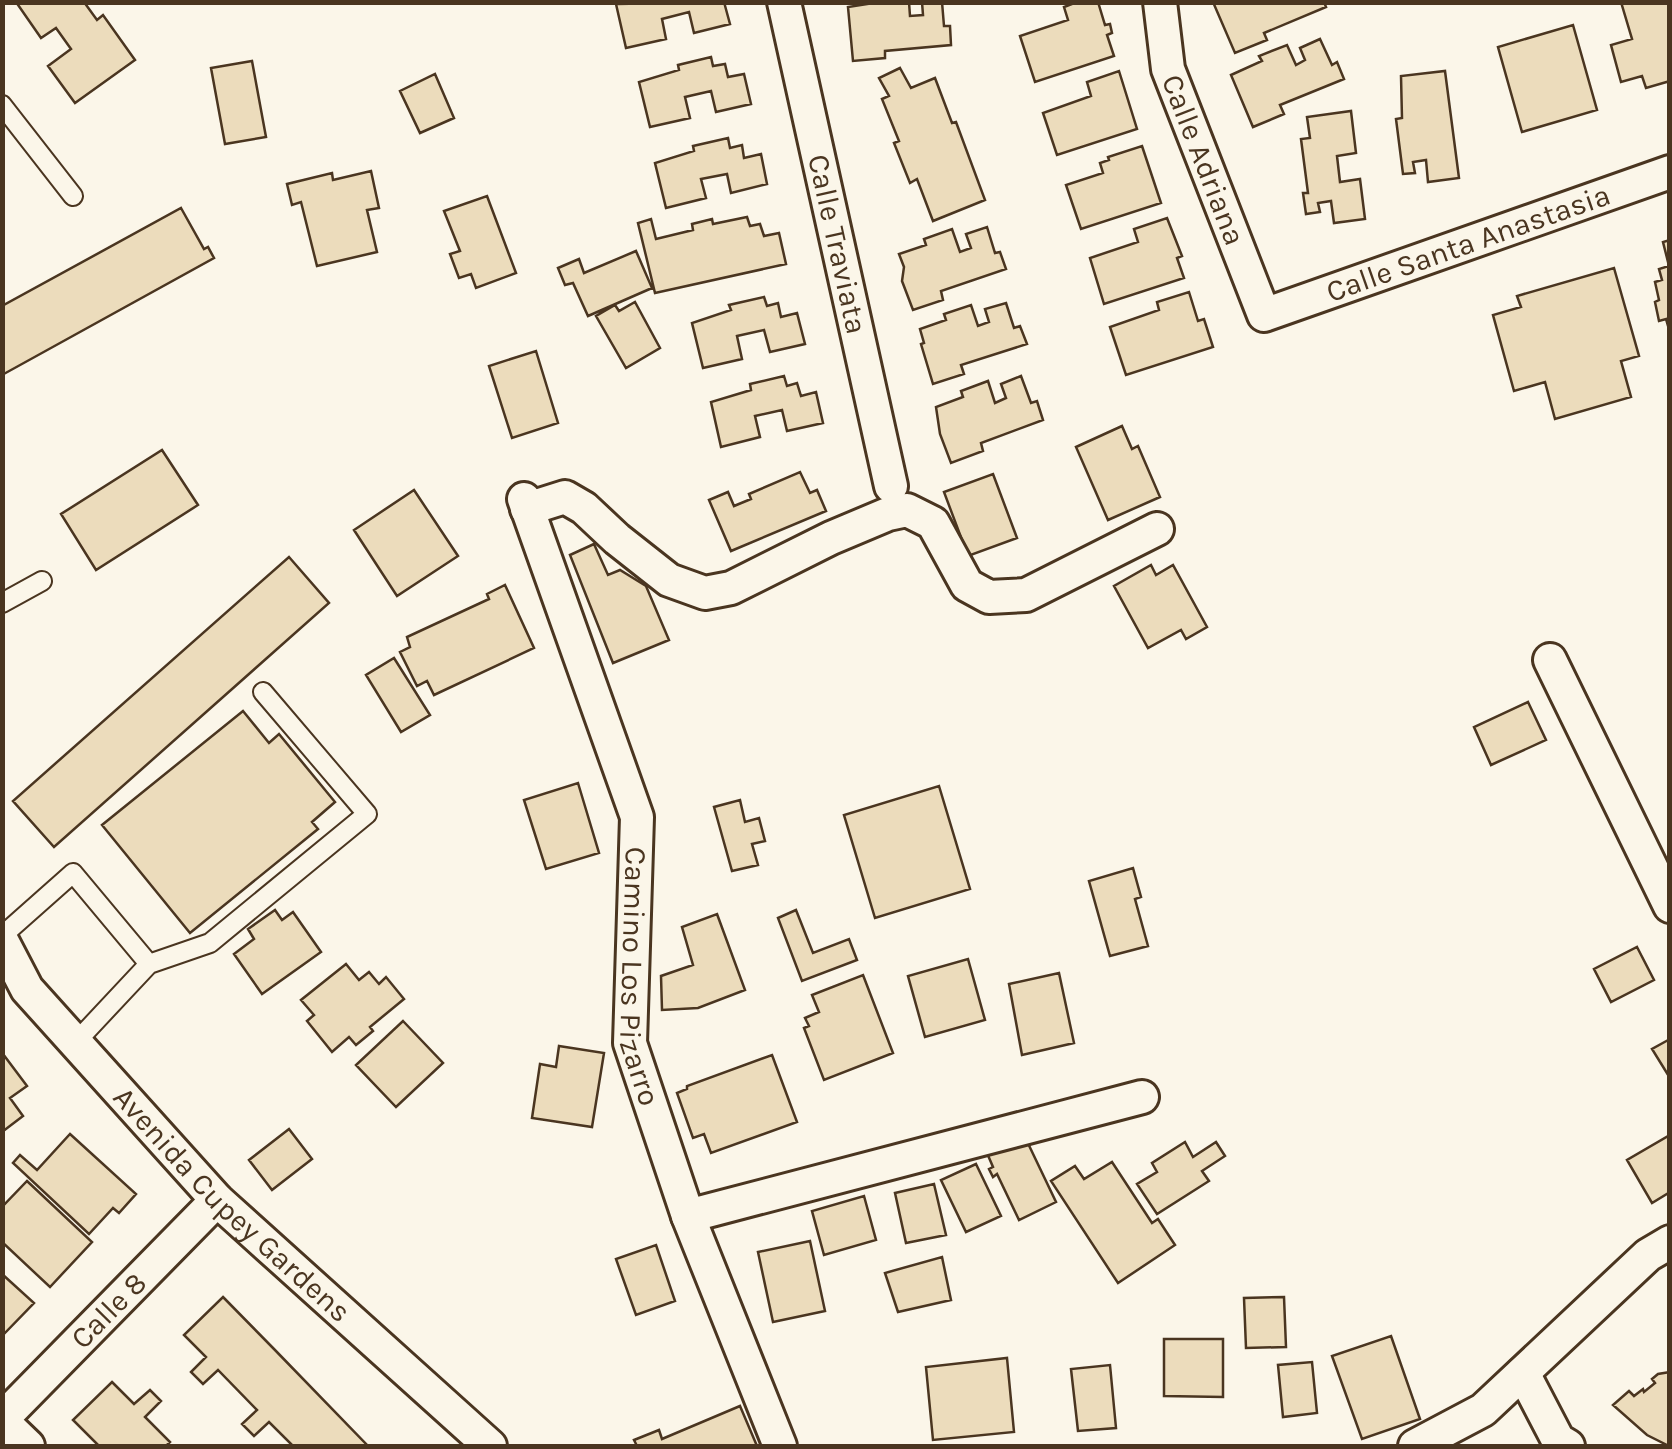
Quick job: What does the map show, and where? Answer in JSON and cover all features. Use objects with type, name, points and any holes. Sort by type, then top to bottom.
[{"type":"street","name":"Calle Traviata","points":[[784,2],[891,486]]},
{"type":"street","name":"Calle Adriana","points":[[1160,2],[1168,68],[1264,315]]},
{"type":"street","name":"Calle Santa Anastasia","points":[[1264,315],[1670,172]]},
{"type":"street","name":"Camino Los Pizarro","points":[[780,1446],[688,1216],[630,1042],[638,817],[525,504],[565,498],[584,508],[669,580],[705,593],[731,588],[831,538],[888,514],[908,510],[933,523],[968,584],[989,597],[1026,595],[1157,529]]},
{"type":"street","points":[[1550,660],[1670,906]]},
{"type":"street","name":"Avenida Cupey Gardens","points":[[2,938],[27,989],[217,1200],[490,1446]]},
{"type":"street","points":[[688,1216],[1142,1097]]},
{"type":"street","name":"Calle 8","points":[[2,1420],[217,1200]]},
{"type":"street","points":[[1416,1446],[1483,1410],[1648,1255],[1670,1242]]},
{"type":"street","points":[[1522,1372],[1558,1440],[1568,1446]]},
{"type":"street","points":[[2,1420],[28,1446]]},
{"type":"lane","points":[[2,105],[73,196]]},
{"type":"lane","points":[[2,603],[42,581]]},
{"type":"lane","points":[[75,1043],[149,964],[210,943],[367,814],[263,692]]},
{"type":"lane","points":[[2,938],[73,873],[149,964]]},
{"type":"building","points":[[16,2],[84,2],[97,20],[103,15],[135,60],[75,103],[48,66],[71,49],[56,28],[41,38]]},
{"type":"building","points":[[724,2],[730,24],[694,33],[689,12],[662,19],[666,39],[626,48],[616,4]]},
{"type":"building","points":[[909,2],[910,16],[923,15],[922,2],[942,2],[951,45],[885,51],[885,58],[853,61],[848,7]]},
{"type":"building","points":[[1077,2],[1098,2],[1105,25],[1110,24],[1112,33],[1107,35],[1114,56],[1035,82],[1020,36],[1068,20],[1064,7]]},
{"type":"building","points":[[1213,2],[1324,2],[1326,7],[1264,33],[1267,40],[1235,53]]},
{"type":"building","points":[[1621,2],[1670,2],[1670,81],[1646,88],[1642,76],[1621,82],[1611,45],[1632,39]]},
{"type":"building","points":[[1573,25],[1597,110],[1522,132],[1498,47]]},
{"type":"building","points":[[1320,39],[1332,65],[1337,62],[1344,79],[1280,105],[1284,114],[1253,127],[1231,75],[1262,61],[1259,56],[1287,45],[1296,65],[1305,60],[1300,48]]},
{"type":"building","points":[[711,57],[713,66],[725,64],[728,77],[744,74],[751,104],[716,112],[711,91],[685,97],[690,118],[650,127],[639,82],[679,70],[678,65]]},
{"type":"building","points":[[252,61],[266,137],[225,144],[211,68]]},
{"type":"building","points":[[900,68],[911,88],[935,78],[985,200],[933,221],[917,179],[910,183],[882,99],[889,96],[879,78]]},
{"type":"building","points":[[1119,71],[1137,129],[1057,155],[1043,113],[1091,96],[1087,82]]},
{"type":"building","points":[[1445,71],[1459,178],[1428,182],[1426,160],[1413,162],[1415,173],[1403,174],[1396,119],[1402,118],[1401,76]]},
{"type":"building","points":[[435,74],[454,118],[420,133],[400,91]]},
{"type":"building","points":[[1351,111],[1356,153],[1337,156],[1340,182],[1360,179],[1365,219],[1334,223],[1331,201],[1318,203],[1320,212],[1306,214],[1303,193],[1308,193],[1301,139],[1310,138],[1307,117]]},
{"type":"building","points":[[728,138],[730,148],[742,145],[744,158],[761,154],[767,184],[731,193],[727,174],[701,179],[706,198],[666,208],[655,163],[694,151],[693,146]]},
{"type":"building","points":[[1142,146],[1161,203],[1081,229],[1066,185],[1103,173],[1100,163],[1108,157]]},
{"type":"building","points":[[371,171],[379,208],[367,210],[377,252],[317,266],[301,202],[292,205],[287,184],[332,173],[333,180]]},
{"type":"building","points":[[487,196],[516,273],[476,288],[471,274],[459,278],[450,254],[460,251],[444,211]]},
{"type":"building","points":[[181,208],[204,249],[208,247],[214,258],[2,375],[2,306]]},
{"type":"building","points":[[747,217],[750,226],[760,224],[764,236],[779,233],[786,264],[655,293],[638,223],[651,219],[656,239],[693,230],[692,224],[712,219],[713,224]]},
{"type":"building","points":[[1167,218],[1182,256],[1177,258],[1184,278],[1104,304],[1090,258],[1138,242],[1134,229]]},
{"type":"building","points":[[987,227],[995,253],[1000,252],[1006,269],[941,291],[943,300],[913,310],[902,281],[904,267],[899,254],[926,245],[924,239],[952,229],[960,252],[971,248],[966,234]]},
{"type":"building","points":[[1670,240],[1670,333],[1666,319],[1659,321],[1655,282],[1662,280],[1659,269],[1669,266],[1663,242]]},
{"type":"building","points":[[636,251],[652,288],[588,316],[573,283],[565,285],[558,268],[579,259],[584,273]]},
{"type":"building","points":[[1614,268],[1639,356],[1621,361],[1631,397],[1555,419],[1545,382],[1514,391],[1493,315],[1521,307],[1517,296]]},
{"type":"building","points":[[1189,292],[1198,321],[1204,319],[1213,347],[1126,375],[1110,327],[1159,310],[1157,302]]},
{"type":"building","points":[[764,297],[767,306],[778,303],[781,317],[797,313],[805,344],[770,352],[764,330],[737,336],[742,359],[703,368],[692,323],[731,310],[729,305]]},
{"type":"building","points":[[635,302],[660,348],[626,368],[596,316],[615,305],[619,311]]},
{"type":"building","points":[[1006,303],[1014,328],[1020,326],[1027,344],[961,365],[964,374],[933,384],[920,329],[946,320],[944,314],[971,305],[978,326],[989,322],[985,309]]},
{"type":"building","points":[[536,351],[558,423],[512,438],[489,366]]},
{"type":"building","points":[[784,376],[787,386],[797,383],[801,396],[816,392],[823,423],[787,431],[782,410],[755,416],[760,437],[721,447],[711,402],[751,390],[750,384]]},
{"type":"building","points":[[1021,376],[1031,403],[1037,401],[1043,420],[981,443],[983,451],[951,463],[940,434],[936,407],[963,397],[961,391],[988,381],[995,403],[1006,398],[1001,384]]},
{"type":"building","points":[[1122,426],[1132,449],[1138,446],[1160,497],[1108,520],[1076,447]]},
{"type":"building","points":[[162,450],[198,505],[96,570],[61,514]]},
{"type":"building","points":[[800,472],[810,493],[817,490],[826,511],[731,551],[709,500],[728,492],[734,506],[751,499],[749,494]]},
{"type":"building","points":[[993,474],[1017,538],[968,556],[944,492]]},
{"type":"building","points":[[414,490],[458,556],[397,596],[354,530]]},
{"type":"building","points":[[594,544],[608,575],[620,570],[646,586],[669,640],[613,663],[570,555]]},
{"type":"building","points":[[289,557],[329,603],[54,847],[13,801]]},
{"type":"building","points":[[1151,565],[1156,575],[1173,565],[1207,627],[1186,639],[1181,630],[1148,648],[1114,586]]},
{"type":"building","points":[[505,585],[534,648],[434,695],[427,681],[417,686],[400,652],[410,647],[407,637],[489,599],[487,594]]},
{"type":"building","points":[[394,658],[430,715],[401,732],[366,675]]},
{"type":"building","points":[[1528,702],[1546,740],[1491,765],[1474,727]]},
{"type":"building","points":[[243,711],[269,743],[279,734],[335,802],[312,822],[318,829],[190,933],[102,825]]},
{"type":"building","points":[[578,783],[599,853],[546,869],[524,800]]},
{"type":"building","points":[[939,786],[970,889],[875,918],[844,815]]},
{"type":"building","points":[[740,800],[745,822],[759,818],[765,841],[752,844],[758,865],[732,871],[714,807]]},
{"type":"building","points":[[1133,868],[1141,897],[1135,899],[1148,946],[1110,956],[1089,881]]},
{"type":"building","points":[[275,910],[282,920],[293,912],[321,952],[262,994],[234,954],[254,939],[248,929]]},
{"type":"building","points":[[796,910],[813,953],[849,939],[857,960],[802,981],[778,918]]},
{"type":"building","points":[[717,914],[745,990],[698,1008],[662,1010],[661,976],[693,965],[682,927]]},
{"type":"building","points":[[1637,947],[1654,980],[1611,1002],[1594,969]]},
{"type":"building","points":[[968,959],[985,1020],[925,1037],[908,976]]},
{"type":"building","points":[[346,964],[359,980],[369,972],[379,984],[386,977],[404,999],[370,1027],[373,1031],[356,1045],[349,1037],[332,1052],[307,1021],[314,1015],[301,1000]]},
{"type":"building","points":[[1059,973],[1074,1043],[1022,1055],[1009,984]]},
{"type":"building","points":[[863,975],[893,1053],[824,1080],[804,1028],[809,1026],[805,1018],[819,1012],[812,995]]},
{"type":"building","points":[[403,1021],[443,1063],[396,1107],[356,1065]]},
{"type":"building","points":[[1670,1039],[1670,1078],[1652,1049]]},
{"type":"building","points":[[559,1046],[604,1053],[592,1127],[532,1118],[540,1064],[556,1067]]},
{"type":"building","points":[[3,1054],[27,1086],[10,1098],[23,1116],[2,1132]]},
{"type":"building","points":[[772,1055],[797,1122],[711,1153],[704,1134],[693,1138],[677,1093]]},
{"type":"building","points":[[289,1129],[312,1159],[272,1190],[249,1160]]},
{"type":"building","points":[[70,1134],[136,1194],[119,1213],[113,1208],[89,1234],[13,1163],[20,1155],[37,1170]]},
{"type":"building","points":[[1024,1135],[1056,1202],[1019,1220],[997,1174],[993,1177],[989,1169],[993,1167],[987,1153]]},
{"type":"building","points":[[1670,1135],[1670,1192],[1652,1203],[1627,1160]]},
{"type":"building","points":[[1185,1142],[1193,1157],[1216,1142],[1225,1156],[1202,1171],[1209,1181],[1157,1214],[1137,1184],[1157,1172],[1152,1163]]},
{"type":"building","points":[[1112,1162],[1152,1223],[1158,1219],[1175,1245],[1118,1283],[1051,1181],[1075,1166],[1084,1179]]},
{"type":"building","points":[[976,1164],[1001,1216],[966,1232],[941,1180]]},
{"type":"building","points":[[27,1181],[92,1242],[50,1287],[2,1242],[2,1207]]},
{"type":"building","points":[[934,1184],[946,1235],[906,1243],[895,1193]]},
{"type":"building","points":[[864,1196],[876,1240],[824,1255],[812,1211]]},
{"type":"building","points":[[810,1241],[825,1311],[773,1322],[758,1252]]},
{"type":"building","points":[[656,1245],[675,1301],[636,1315],[616,1259]]},
{"type":"building","points":[[942,1257],[951,1300],[898,1312],[885,1273]]},
{"type":"building","points":[[2,1274],[34,1303],[2,1336]]},
{"type":"building","points":[[223,1297],[368,1446],[293,1446],[269,1422],[254,1436],[242,1424],[257,1410],[218,1370],[203,1384],[191,1372],[206,1357],[184,1335]]},
{"type":"building","points":[[1284,1297],[1286,1347],[1246,1348],[1244,1298]]},
{"type":"building","points":[[1391,1336],[1420,1419],[1362,1439],[1332,1356]]},
{"type":"building","points":[[1164,1339],[1223,1339],[1223,1397],[1164,1396]]},
{"type":"building","points":[[1007,1358],[1014,1432],[933,1440],[926,1367]]},
{"type":"building","points":[[1312,1362],[1317,1413],[1283,1417],[1278,1365]]},
{"type":"building","points":[[1110,1365],[1116,1428],[1078,1431],[1071,1369]]},
{"type":"building","points":[[1670,1372],[1669,1446],[1647,1435],[1613,1405],[1629,1391],[1634,1396],[1643,1389],[1644,1392],[1655,1383],[1652,1379],[1658,1374]]},
{"type":"building","points":[[112,1382],[134,1404],[150,1390],[161,1401],[145,1417],[170,1442],[166,1446],[99,1446],[73,1420]]},
{"type":"building","points":[[740,1406],[757,1446],[637,1446],[634,1440],[659,1430],[662,1439]]}]
